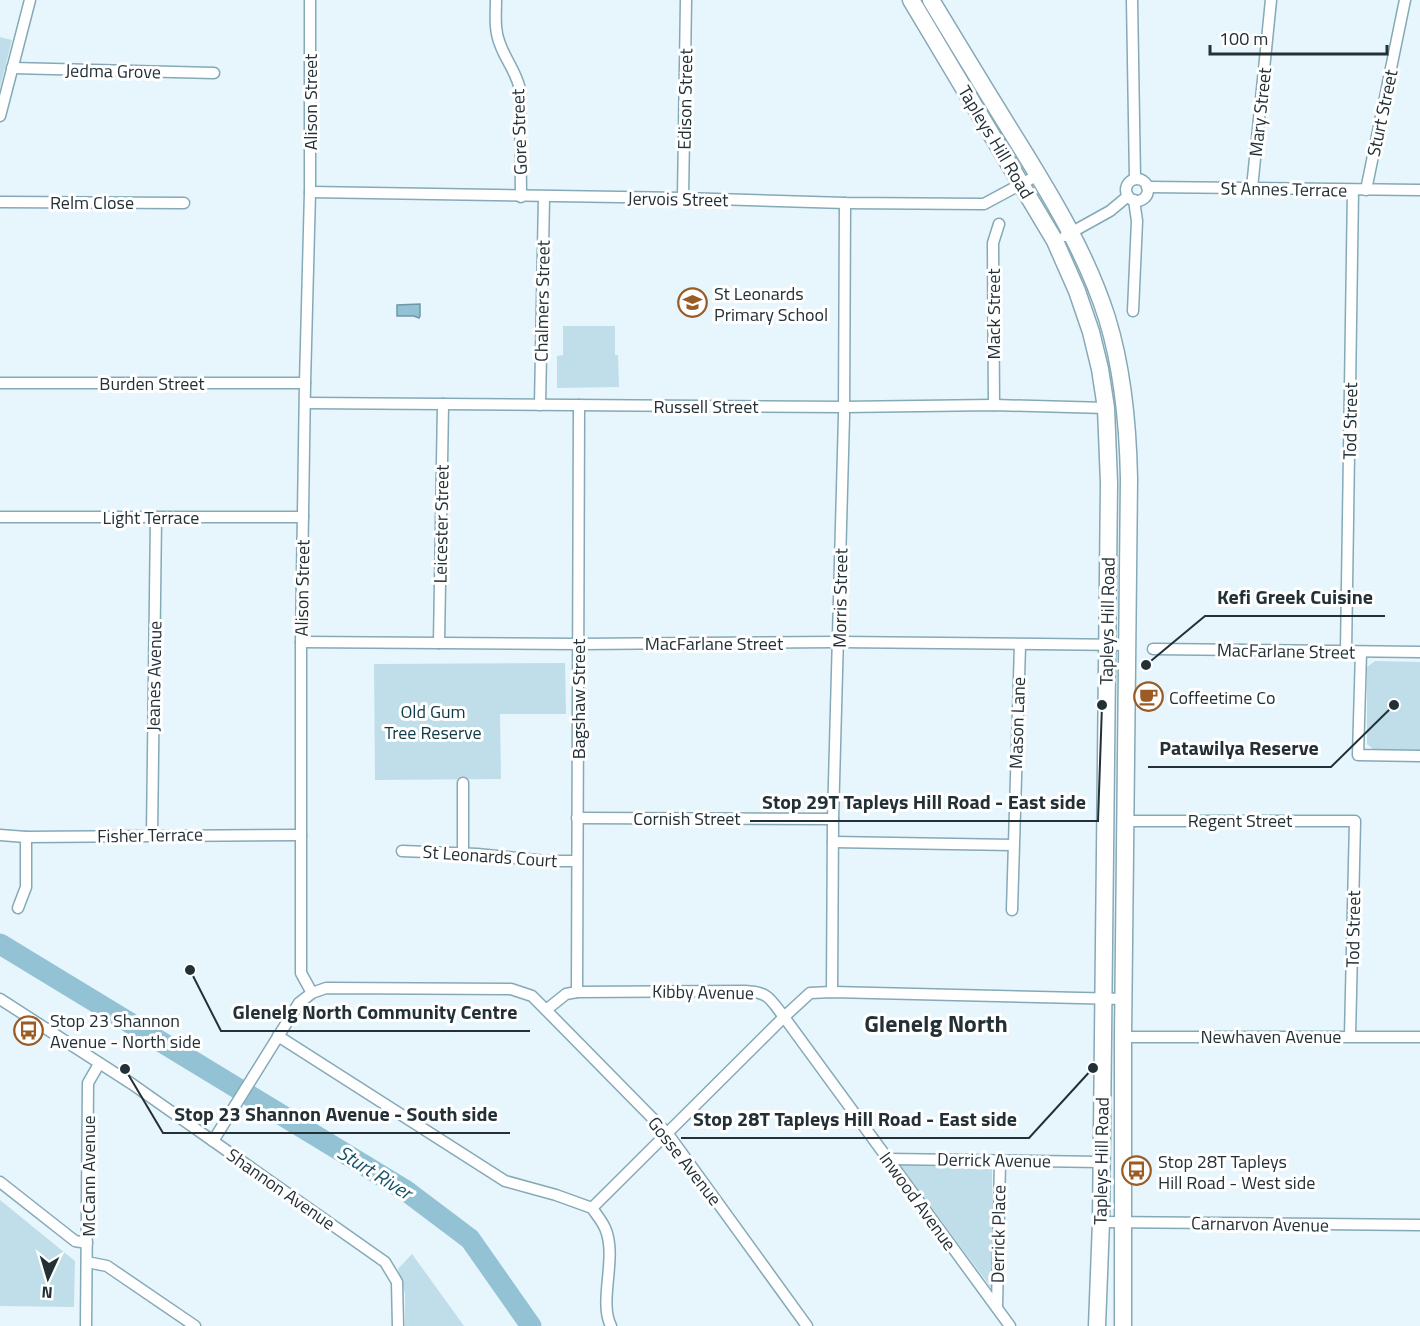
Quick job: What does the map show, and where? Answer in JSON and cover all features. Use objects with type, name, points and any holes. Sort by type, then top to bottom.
[{"type":"main road","name":"Tapleys Hill Road","points":[[911,0],[1055,241],[1077,291],[1091,332],[1106,408],[1110,483],[1101,1222],[1097,1326]]},
{"type":"main road","name":"Tapleys Hill Road","points":[[931,0],[1071,232],[1092,277],[1107,318],[1119,366],[1125,409],[1129,479],[1123,999],[1125,1222],[1123,1326]]},
{"type":"street","points":[[0,116],[30,0]]},
{"type":"street","name":"Alison Street","points":[[310,0],[310,192],[303,517],[301,974],[312,993]]},
{"type":"street","name":"Gore Street","points":[[496,0],[496,29],[500,44],[516,72],[520,89],[521,196]]},
{"type":"street","name":"Edison Street","points":[[683,198],[686,0]]},
{"type":"street","points":[[1132,0],[1135,179]]},
{"type":"street","name":"Mary Street","points":[[1252,188],[1272,0]]},
{"type":"street","name":"Sturt Street","points":[[1366,190],[1405,0]]},
{"type":"street","name":"Jedma Grove","points":[[12,68],[214,73]]},
{"type":"street","name":"Jervois Street","points":[[310,192],[984,204],[1038,175]]},
{"type":"street","points":[[1055,241],[1131,198],[1140,200],[1145,196],[1147,187],[1144,182],[1135,179]]},
{"type":"street","points":[[1133,311],[1137,221],[1127,185],[1135,179]]},
{"type":"street","name":"St Annes Terrace","points":[[1147,187],[1420,190]]},
{"type":"street","name":"Tod Street","points":[[1346,652],[1353,190]]},
{"type":"street","name":"Chalmers Street","points":[[540,405],[544,196]]},
{"type":"street","name":"Relm Close","points":[[0,202],[184,202]]},
{"type":"street","name":"Morris Street","points":[[832,992],[833,819],[844,407],[845,203]]},
{"type":"street","name":"Mack Street","points":[[994,405],[993,243],[999,224]]},
{"type":"street","name":"Burden Street","points":[[0,383],[305,383]]},
{"type":"street","name":"Russell Street","points":[[306,403],[844,407],[994,405],[1106,408]]},
{"type":"street","name":"Leicester Street","points":[[439,643],[443,404]]},
{"type":"street","name":"Bagshaw Street","points":[[577,992],[579,405]]},
{"type":"street","name":"Light Terrace","points":[[0,517],[303,517]]},
{"type":"street","name":"Jeanes Avenue","points":[[152,835],[156,517]]},
{"type":"street","name":"MacFarlane Street","points":[[302,642],[578,644],[839,642],[1127,645]]},
{"type":"street","name":"Mason Lane","points":[[1012,910],[1020,645]]},
{"type":"street","name":"MacFarlane Street","points":[[1153,649],[1420,652]]},
{"type":"street","points":[[1361,652],[1358,755],[1420,756]]},
{"type":"street","points":[[463,783],[463,854]]},
{"type":"street","name":"Cornish Street","points":[[577,818],[833,819]]},
{"type":"street","name":"Regent Street","points":[[1125,820],[1355,821]]},
{"type":"street","name":"Tod Street","points":[[1350,1036],[1355,821]]},
{"type":"street","name":"Fisher Terrace","points":[[0,835],[26,837],[301,835]]},
{"type":"street","points":[[18,908],[26,887],[26,837]]},
{"type":"street","points":[[833,842],[1013,845]]},
{"type":"street","name":"St Leonards Court","points":[[402,851],[577,861]]},
{"type":"street","points":[[213,1141],[299,1003],[312,993],[326,988],[511,989],[532,996],[546,1010]]},
{"type":"street","name":"Kibby Avenue","points":[[546,1010],[566,994],[577,992],[762,992],[784,1017]]},
{"type":"street","points":[[592,1208],[810,993],[1123,999]]},
{"type":"street","name":"Shannon Avenue","points":[[0,999],[132,1084],[385,1262],[397,1282],[398,1326]]},
{"type":"street","name":"Gosse Avenue","points":[[546,1010],[668,1134],[807,1326]]},
{"type":"street","name":"Inwood Avenue","points":[[784,1017],[1010,1326]]},
{"type":"street","points":[[278,1036],[505,1181],[592,1208],[606,1228],[610,1255],[607,1309],[611,1326]]},
{"type":"street","name":"Newhaven Avenue","points":[[1123,1037],[1420,1037]]},
{"type":"street","name":"McCann Avenue","points":[[86,1326],[88,1083],[99,1064]]},
{"type":"street","name":"Derrick Avenue","points":[[888,1159],[1101,1162]]},
{"type":"street","name":"Derrick Place","points":[[997,1307],[1000,1161]]},
{"type":"street","points":[[0,1182],[75,1241],[87,1243]]},
{"type":"street","name":"Carnarvon Avenue","points":[[1101,1222],[1420,1225]]},
{"type":"street","points":[[87,1262],[107,1266],[195,1326]]},
{"type":"green space","points":[[0,37],[12,40],[0,88]]},
{"type":"green space","points":[[563,326],[615,326],[615,355],[618,355],[619,387],[557,388],[557,356],[563,355]]},
{"type":"green space","points":[[1375,661],[1420,662],[1420,751],[1374,750],[1367,744],[1367,667]]},
{"type":"green space","name":"Old Gum Tree Reserve","points":[[565,663],[566,714],[500,714],[501,779],[375,780],[374,664]]},
{"type":"green space","points":[[900,1165],[992,1166],[992,1289]]},
{"type":"green space","points":[[0,1200],[75,1261],[74,1307],[0,1306]]},
{"type":"green space","points":[[412,1254],[464,1326],[405,1326],[405,1294],[398,1269]]},
{"type":"shaded area","points":[[420,304],[419,318],[397,316],[397,305]]},
{"type":"waterway","name":"Sturt River","points":[[0,944],[405,1190],[470,1239],[531,1326]]},
{"type":"place","name":"St Leonards Primary School","points":[[693,303]]},
{"type":"place","name":"Kefi Greek Cuisine","points":[[1146,665]]},
{"type":"place","name":"Coffeetime Co","points":[[1148,697]]},
{"type":"place","name":"Stop 29T Tapleys Hill Road - East side","points":[[1102,705]]},
{"type":"place","name":"Patawilya Reserve","points":[[1394,705]]},
{"type":"place","name":"Glenelg North Community Centre","points":[[190,970]]},
{"type":"place","name":"Stop 23 Shannon Avenue - North side","points":[[29,1030]]},
{"type":"place","name":"Stop 28T Tapleys Hill Road - East side","points":[[1093,1068]]},
{"type":"place","name":"Stop 23 Shannon Avenue - South side","points":[[125,1069]]},
{"type":"place","name":"Stop 28T Tapleys Hill Road - West side","points":[[1137,1171]]},
{"type":"district","name":"Glenelg North","points":[[936,1023]]}]
